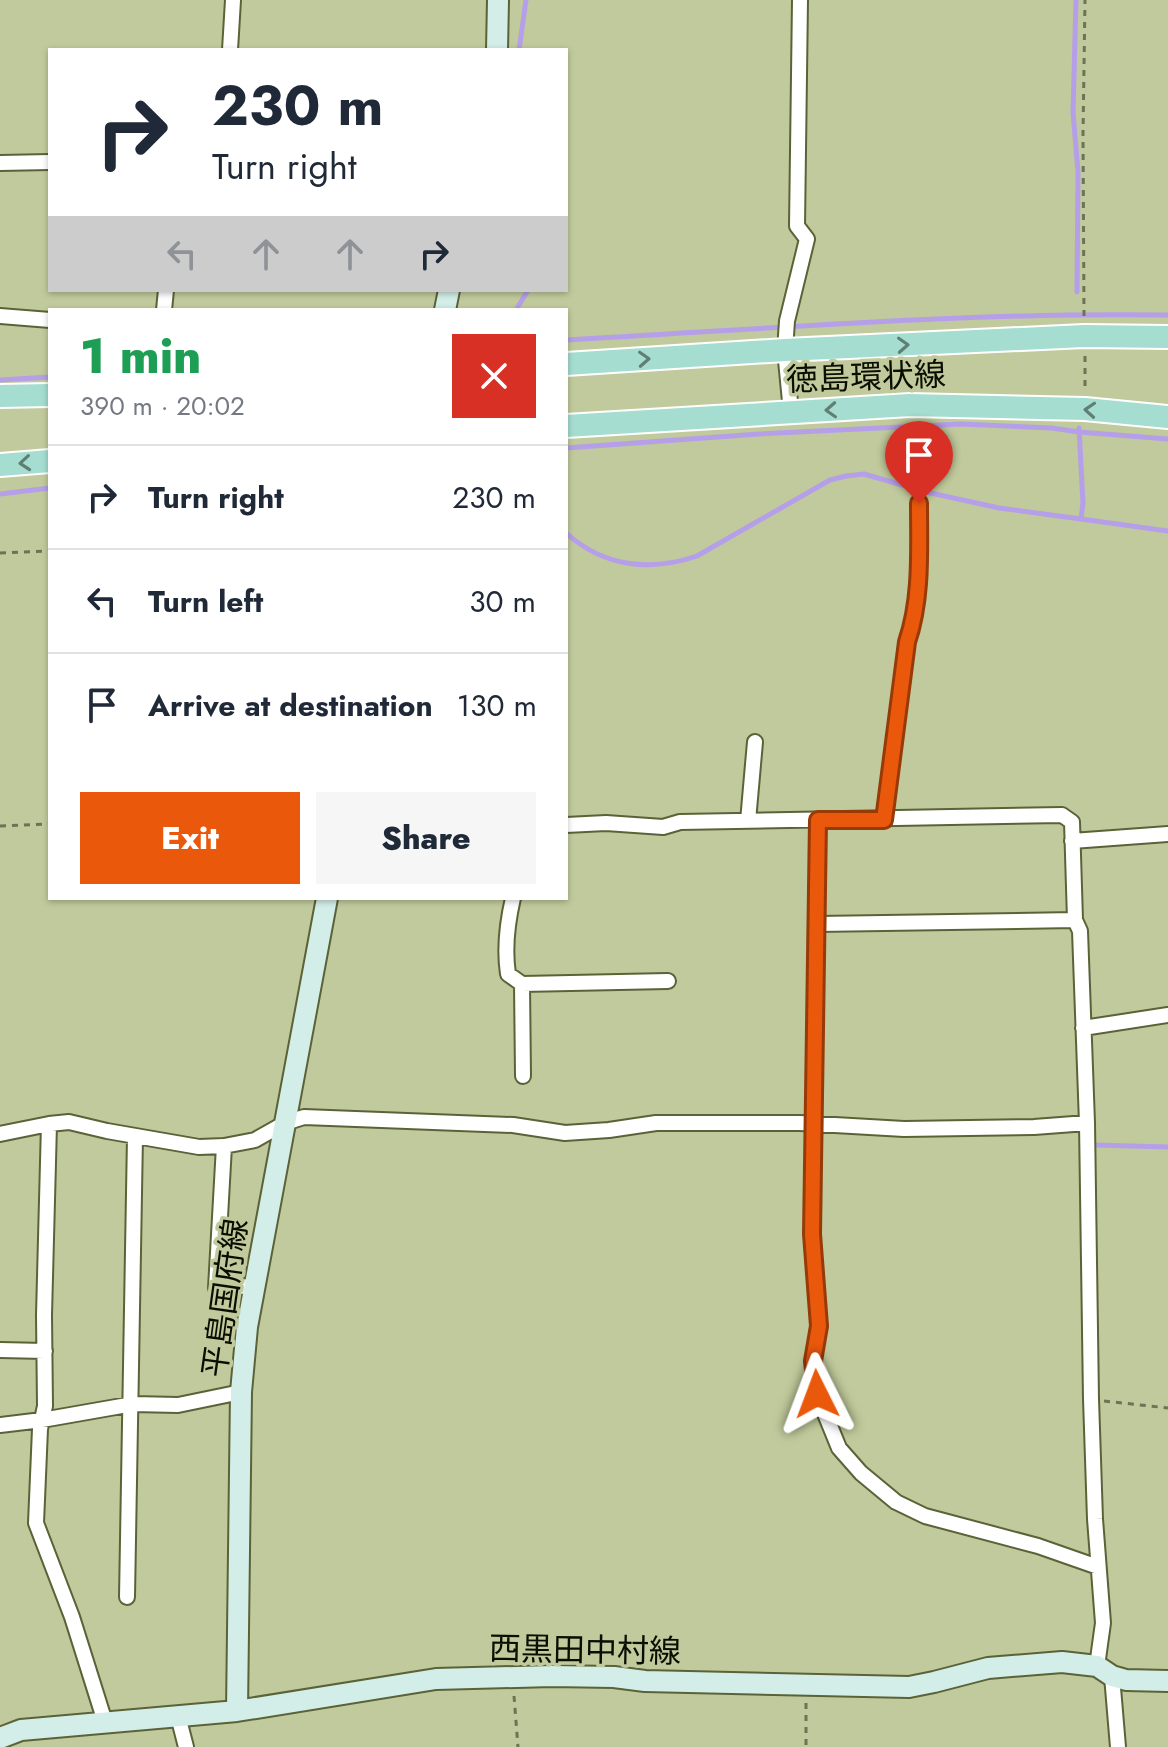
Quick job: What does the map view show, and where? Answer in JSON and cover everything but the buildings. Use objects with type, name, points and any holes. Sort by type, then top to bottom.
[{"type":"main road","points":[[497,48],[498,0]]},
{"type":"main road","name":"徳島環状線","points":[[568,364],[786,334],[1084,327],[1168,337]]},
{"type":"main road","points":[[0,396],[48,395]]},
{"type":"main road","name":"徳島環状線","points":[[568,426],[947,405],[1085,409],[1168,417]]},
{"type":"main road","points":[[0,465],[48,461]]},
{"type":"main road","name":"平島国府線","points":[[237,1711],[241,1392],[247,1327],[327,900]]},
{"type":"main road","name":"西黒田中村線","points":[[1,1737],[21,1730],[237,1711],[436,1679],[614,1677],[645,1681],[909,1687],[988,1668],[1062,1662],[1104,1671],[1126,1680],[1168,1681]]},
{"type":"street","points":[[230,48],[233,0]]},
{"type":"street","points":[[791,412],[786,334],[807,239],[797,226],[800,0]]},
{"type":"street","points":[[0,163],[48,162]]},
{"type":"street","points":[[0,316],[48,320]]},
{"type":"street","points":[[884,820],[907,642],[915,619],[919,503]]},
{"type":"street","points":[[748,821],[755,742]]},
{"type":"street","points":[[568,825],[606,823],[663,827],[680,822],[1062,815],[1072,822],[1075,920],[1080,931],[1087,1123],[1091,1399],[1098,1567],[1104,1671],[1118,1747]]},
{"type":"street","points":[[818,820],[812,1234],[819,1326],[813,1361],[817,1394],[839,1448],[861,1473],[896,1502],[925,1516],[1038,1546],[1098,1567]]},
{"type":"street","points":[[1072,841],[1168,834]]},
{"type":"street","points":[[512,900],[507,920],[505,955],[508,974],[522,984],[668,981]]},
{"type":"street","points":[[817,924],[1075,920]]},
{"type":"street","points":[[522,984],[523,1076]]},
{"type":"street","points":[[1083,1028],[1168,1015]]},
{"type":"street","points":[[0,1134],[69,1122],[199,1147],[255,1140],[285,1123],[304,1117],[513,1125],[565,1133],[656,1123],[715,1122],[904,1129],[1087,1123]]},
{"type":"street","points":[[49,1124],[45,1406],[40,1429],[36,1523],[72,1617],[105,1722]]},
{"type":"street","points":[[127,1597],[135,1136]]},
{"type":"street","points":[[224,1146],[216,1288],[254,1286]]},
{"type":"street","points":[[0,1350],[45,1351]]},
{"type":"street","points":[[0,1425],[129,1405],[178,1405],[241,1392]]},
{"type":"street","points":[[178,1716],[186,1747]]},
{"type":"path","points":[[1085,0],[1085,409]]},
{"type":"path","points":[[0,553],[48,551]]},
{"type":"path","points":[[0,826],[48,824]]},
{"type":"path","points":[[1091,1399],[1168,1408]]},
{"type":"path","points":[[513,1677],[518,1747]]},
{"type":"path","points":[[806,1685],[806,1747]]},
{"type":"waterway","points":[[519,48],[526,0]]},
{"type":"waterway","points":[[1076,0],[1073,113],[1078,172],[1077,292]]},
{"type":"waterway","points":[[517,308],[527,292]]},
{"type":"waterway","points":[[568,340],[942,319],[1168,315]]},
{"type":"waterway","points":[[0,380],[48,377]]},
{"type":"waterway","points":[[568,448],[961,424],[1052,428],[1168,439]]},
{"type":"waterway","points":[[1079,428],[1081,519],[1168,531]]},
{"type":"waterway","points":[[568,534],[596,553],[628,563],[645,565],[679,561],[697,556],[830,480],[864,474],[999,508],[1081,519]]},
{"type":"waterway","points":[[0,494],[48,488]]},
{"type":"waterway","points":[[1095,1145],[1168,1147]]},
{"type":"route","points":[[817,1394],[813,1361],[819,1326],[812,1234],[818,820],[884,820],[907,642],[915,619],[919,503]]}]
